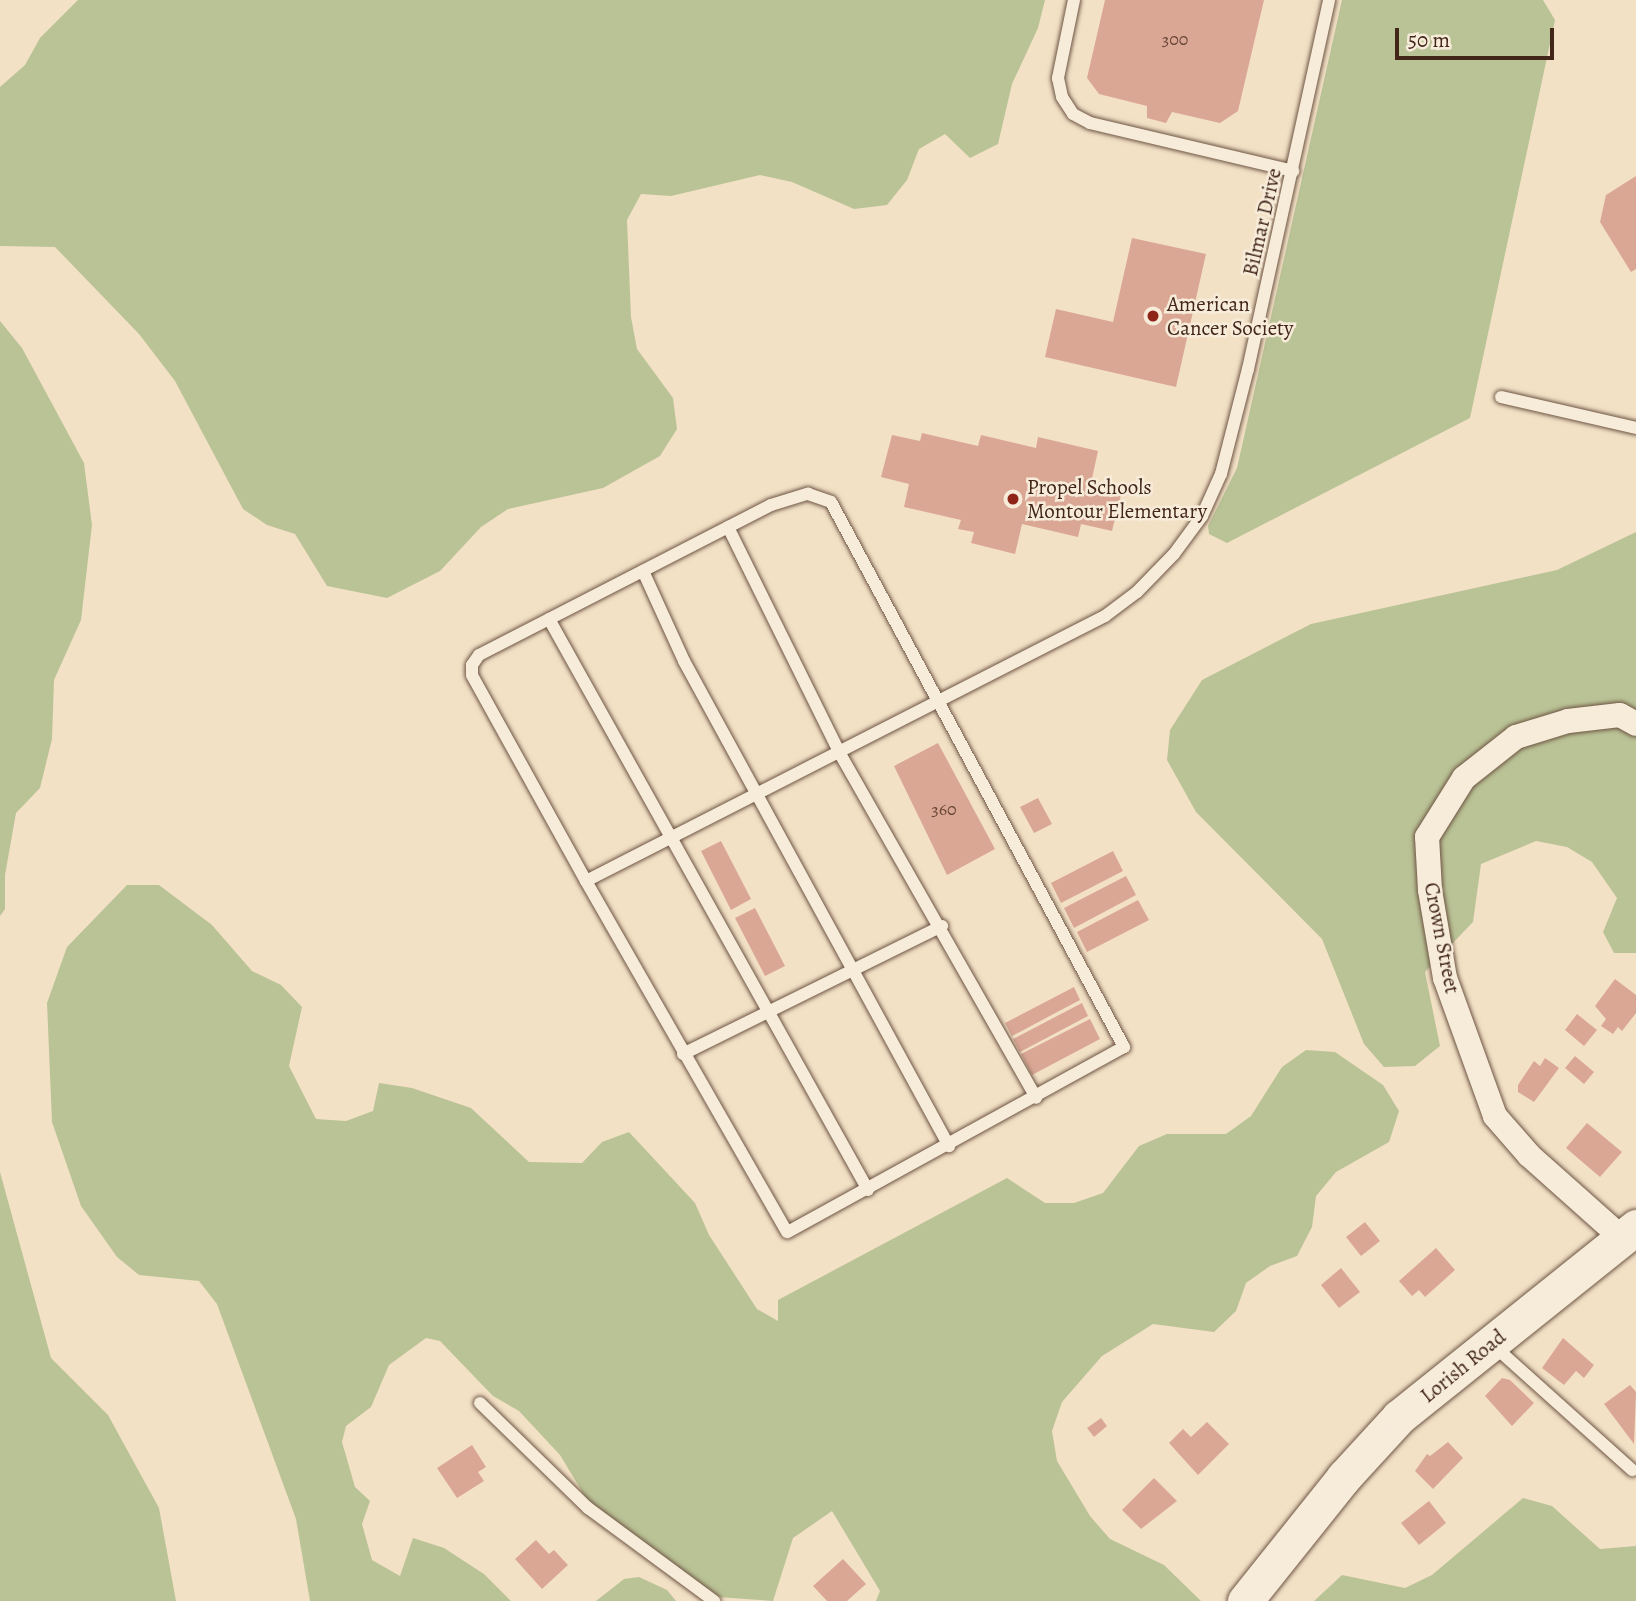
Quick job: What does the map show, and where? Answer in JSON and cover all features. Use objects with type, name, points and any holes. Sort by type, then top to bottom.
[{"type":"street","name":"Crown Street","points":[[1629,1233],[1529,1155],[1495,1116],[1445,978],[1430,890],[1427,837],[1464,778],[1516,737],[1568,721],[1620,715],[1636,724]]},
{"type":"street","name":"Lorish Road","points":[[1245,1601],[1307,1523],[1399,1417],[1629,1233]]},
{"type":"lane","points":[[1074,0],[1058,78],[1062,97],[1073,114],[1090,124],[1293,171]]},
{"type":"lane","name":"Bilmar Drive","points":[[586,881],[1105,616],[1126,600],[1174,554],[1202,516],[1221,474],[1248,369],[1329,0]]},
{"type":"lane","points":[[1501,397],[1636,428]]},
{"type":"lane","points":[[808,494],[831,502],[1123,1039],[1120,1052],[787,1232],[683,1054],[472,675],[472,665],[479,655],[729,527],[771,505],[808,494]]},
{"type":"lane","points":[[729,527],[839,752],[942,926],[1036,1098]]},
{"type":"lane","points":[[643,571],[684,661],[949,1146]]},
{"type":"lane","points":[[550,619],[868,1190]]},
{"type":"lane","points":[[683,1054],[942,926]]},
{"type":"lane","points":[[1491,1343],[1632,1470]]},
{"type":"lane","points":[[480,1403],[588,1508],[714,1601]]},
{"type":"green space","points":[[78,0],[1045,0],[1038,28],[1012,84],[998,144],[970,158],[945,134],[919,149],[907,180],[887,205],[854,209],[792,182],[760,175],[671,196],[641,194],[627,220],[631,317],[637,349],[673,398],[677,429],[660,456],[603,488],[508,509],[481,527],[440,571],[387,598],[327,586],[295,534],[267,525],[243,509],[175,381],[139,334],[55,247],[0,246],[0,87],[25,65],[40,38]]},
{"type":"green space","points":[[1342,0],[1543,0],[1555,20],[1470,418],[1227,543],[1209,534],[1208,526],[1237,468]]},
{"type":"green space","points":[[0,321],[22,348],[84,463],[92,525],[81,620],[54,680],[52,739],[40,788],[16,813],[5,875],[5,909],[0,916]]},
{"type":"green space","points":[[1636,532],[1636,953],[1614,953],[1603,932],[1617,898],[1592,862],[1567,847],[1536,841],[1481,864],[1473,922],[1425,972],[1440,1046],[1415,1066],[1384,1067],[1364,1044],[1322,939],[1196,812],[1167,760],[1170,730],[1202,680],[1311,624],[1557,570]]},
{"type":"green space","points":[[127,885],[159,885],[212,925],[252,971],[281,985],[302,1007],[289,1066],[316,1119],[346,1121],[373,1111],[379,1083],[412,1088],[471,1108],[529,1162],[582,1163],[602,1142],[629,1132],[695,1203],[709,1235],[757,1309],[778,1321],[778,1300],[1007,1178],[1045,1203],[1074,1203],[1103,1193],[1139,1146],[1167,1134],[1226,1134],[1251,1116],[1282,1067],[1306,1050],[1335,1052],[1383,1085],[1399,1111],[1389,1142],[1336,1172],[1316,1196],[1312,1227],[1297,1256],[1270,1266],[1246,1283],[1236,1311],[1214,1332],[1153,1324],[1102,1356],[1062,1402],[1052,1431],[1057,1461],[1090,1516],[1110,1539],[1164,1565],[1201,1601],[876,1601],[880,1591],[832,1511],[793,1538],[773,1601],[716,1597],[589,1503],[560,1455],[519,1411],[493,1396],[440,1341],[426,1338],[389,1365],[371,1407],[346,1426],[342,1442],[355,1487],[370,1501],[362,1524],[372,1560],[400,1576],[413,1538],[444,1548],[484,1574],[511,1601],[310,1601],[296,1519],[217,1304],[199,1281],[139,1275],[117,1257],[81,1206],[52,1122],[47,1003],[67,947]]},
{"type":"green space","points":[[0,1172],[51,1358],[108,1415],[159,1508],[176,1601],[0,1601]]},
{"type":"green space","points":[[1523,1498],[1552,1506],[1600,1549],[1636,1546],[1636,1601],[1314,1601],[1342,1575],[1405,1588],[1432,1575]]},
{"type":"green space","points":[[639,1577],[667,1590],[676,1601],[596,1601],[624,1579]]},
{"type":"building","points":[[1105,0],[1264,0],[1238,111],[1220,123],[1172,112],[1166,123],[1147,118],[1147,106],[1099,94],[1087,78]]},
{"type":"building","points":[[1636,176],[1636,269],[1631,272],[1600,222],[1606,195]]},
{"type":"building","name":"American Cancer Society","points":[[1132,238],[1206,254],[1176,387],[1045,357],[1056,309],[1113,322]]},
{"type":"building","name":"Propel Schools Montour Elementary","points":[[922,433],[978,446],[981,435],[1036,448],[1038,437],[1098,451],[1091,483],[1122,491],[1112,531],[1081,524],[1078,537],[1022,524],[1015,554],[971,543],[974,532],[958,529],[961,520],[904,507],[909,484],[881,477],[892,435],[920,441]]},
{"type":"building","points":[[938,743],[995,849],[947,875],[894,766]]},
{"type":"building","points":[[1038,798],[1052,824],[1034,833],[1020,807]]},
{"type":"building","points":[[721,841],[751,899],[731,910],[701,851]]},
{"type":"building","points":[[1113,851],[1123,871],[1061,903],[1051,883]]},
{"type":"building","points":[[1126,876],[1136,895],[1074,928],[1064,908]]},
{"type":"building","points":[[1138,900],[1149,920],[1087,952],[1077,932]]},
{"type":"building","points":[[755,908],[785,966],[765,976],[735,918]]},
{"type":"building","points":[[1615,979],[1636,995],[1636,1013],[1622,1031],[1618,1027],[1613,1034],[1601,1026],[1606,1019],[1595,1006]]},
{"type":"building","points":[[1074,987],[1080,1000],[1012,1036],[1005,1023]]},
{"type":"building","points":[[1082,1003],[1088,1016],[1020,1052],[1013,1039]]},
{"type":"building","points":[[1577,1014],[1597,1030],[1584,1046],[1565,1030]]},
{"type":"building","points":[[1090,1019],[1100,1039],[1032,1075],[1021,1054]]},
{"type":"building","points":[[1575,1056],[1594,1072],[1584,1084],[1565,1068]]},
{"type":"building","points":[[1545,1058],[1559,1068],[1534,1102],[1518,1092],[1518,1085],[1534,1061],[1540,1066]]},
{"type":"building","points":[[1587,1123],[1622,1152],[1600,1177],[1566,1148]]},
{"type":"building","points":[[1365,1222],[1380,1241],[1361,1256],[1346,1237]]},
{"type":"building","points":[[1436,1248],[1455,1270],[1425,1297],[1419,1290],[1412,1296],[1399,1281]]},
{"type":"building","points":[[1341,1268],[1360,1292],[1339,1308],[1321,1285]]},
{"type":"building","points":[[1563,1338],[1594,1365],[1584,1378],[1576,1371],[1564,1385],[1542,1368]]},
{"type":"building","points":[[1502,1378],[1510,1380],[1534,1403],[1512,1426],[1485,1396]]},
{"type":"building","points":[[1630,1385],[1636,1392],[1634,1444],[1604,1404]]},
{"type":"building","points":[[1101,1418],[1107,1426],[1094,1437],[1087,1428]]},
{"type":"building","points":[[1207,1422],[1229,1444],[1198,1475],[1169,1443],[1183,1429],[1191,1437]]},
{"type":"building","points":[[1448,1442],[1463,1458],[1433,1489],[1415,1471],[1427,1454],[1430,1456]]},
{"type":"building","points":[[472,1445],[486,1467],[478,1472],[484,1481],[457,1498],[437,1468]]},
{"type":"building","points":[[1154,1478],[1177,1501],[1141,1529],[1122,1510]]},
{"type":"building","points":[[1429,1501],[1446,1523],[1419,1545],[1401,1523]]},
{"type":"building","points":[[536,1540],[549,1554],[554,1550],[568,1565],[542,1589],[515,1559]]},
{"type":"building","points":[[843,1559],[866,1584],[847,1601],[827,1601],[813,1586]]},
{"type":"place","name":"American Cancer Society","points":[[1153,316]]},
{"type":"place","name":"Propel Schools Montour Elementary","points":[[1013,499]]}]
